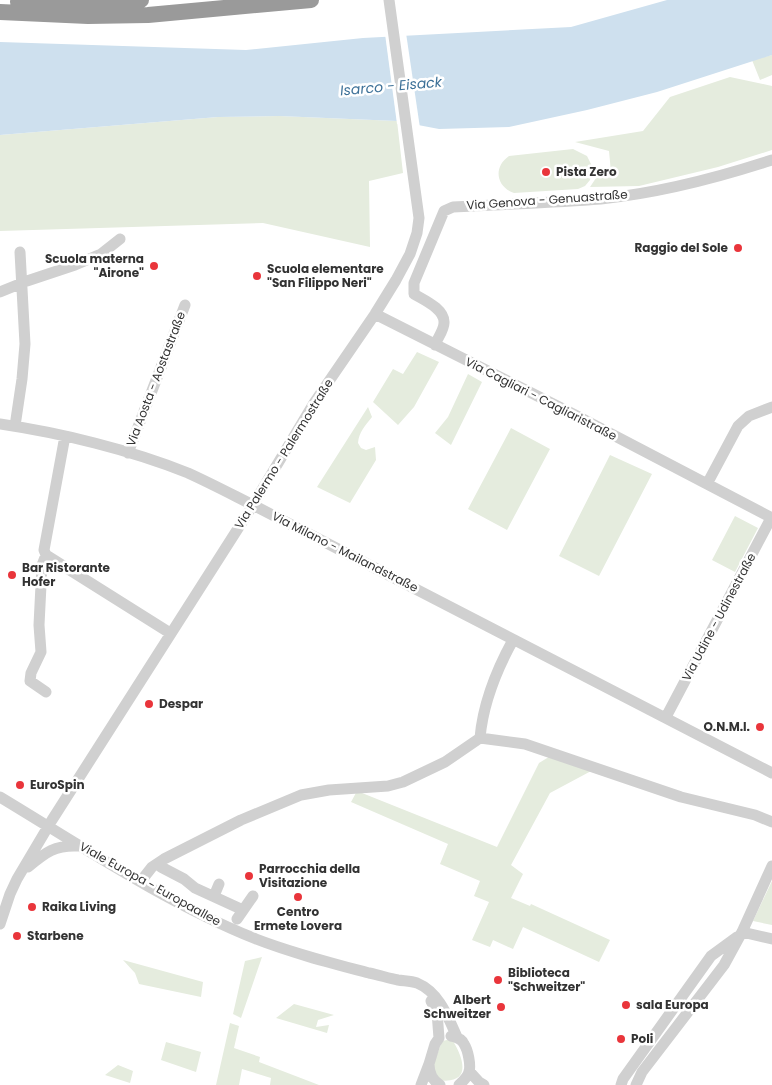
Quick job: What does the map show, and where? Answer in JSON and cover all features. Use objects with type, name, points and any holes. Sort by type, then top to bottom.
[{"type":"highway","points":[[0,1],[87,5],[140,0]]},
{"type":"highway","points":[[0,12],[88,16],[148,15],[311,0]]},
{"type":"street","name":"Via Palermo - Palermostraße","points":[[0,924],[10,894],[48,826],[253,505],[314,403],[375,314],[407,260],[417,233],[419,218],[388,0]]},
{"type":"street","name":"Via Genova - Genuastraße","points":[[435,345],[444,324],[443,317],[437,309],[414,294],[414,283],[444,211],[453,207],[602,198],[650,191],[729,174],[772,160]]},
{"type":"street","points":[[0,292],[22,282],[75,265],[101,254],[120,239]]},
{"type":"street","points":[[15,426],[25,344],[20,252]]},
{"type":"street","name":"Via Aosta - Aostastraße","points":[[128,453],[185,305]]},
{"type":"street","name":"Via Cagliari - Cagliaristraße","points":[[375,314],[772,518]]},
{"type":"street","points":[[707,484],[738,426],[750,416],[772,408]]},
{"type":"street","name":"Via Milano - Mailandstraße","points":[[0,424],[65,436],[128,453],[187,473],[769,770]]},
{"type":"street","points":[[46,692],[30,681],[31,674],[41,652],[39,625],[42,566],[46,555],[44,550],[65,436]]},
{"type":"street","name":"Via Udine - Udinestraße","points":[[666,717],[772,518]]},
{"type":"street","points":[[46,555],[170,633]]},
{"type":"street","points":[[480,738],[482,720],[494,677],[513,640]]},
{"type":"street","points":[[141,881],[152,867],[164,859],[266,808],[314,792],[388,786],[402,782],[445,762],[480,738],[525,744],[682,797],[755,815],[772,822]]},
{"type":"street","name":"Viale Europa - Europaallee","points":[[0,797],[80,846],[208,918],[257,939],[319,959],[416,983],[431,992],[446,1012],[457,1037],[464,1043],[470,1071]]},
{"type":"street","name":"Via Palermo - Palermostraße","points":[[21,872],[54,848],[67,845],[80,846]]},
{"type":"street","points":[[636,1085],[642,1072],[728,957],[742,932],[772,866]]},
{"type":"street","name":"Viale Europa - Europaallee","points":[[161,867],[184,879],[195,888],[214,896],[240,915],[253,896]]},
{"type":"street","name":"Viale Europa - Europaallee","points":[[214,896],[219,884]]},
{"type":"street","points":[[742,932],[772,938]]},
{"type":"street","points":[[622,1085],[623,1079],[709,959],[742,932]]},
{"type":"street","points":[[709,959],[728,957]]},
{"type":"street","points":[[709,959],[714,978]]},
{"type":"street","name":"Viale Europa - Europaallee","points":[[398,980],[419,991],[430,1001],[437,1012],[440,1038]]},
{"type":"street","points":[[421,1085],[429,1068],[435,1044],[440,1038],[447,1035],[457,1037]]},
{"type":"street","points":[[429,1068],[433,1080],[439,1085]]},
{"type":"street","points":[[458,1085],[470,1071],[484,1085]]},
{"type":"shaded area","points":[[772,55],[772,75],[760,80],[752,60]]},
{"type":"shaded area","points":[[730,77],[772,86],[772,150],[718,167],[639,186],[590,187],[600,172],[611,172],[609,151],[575,142],[643,131],[670,97]]},
{"type":"shaded area","points":[[279,116],[397,121],[403,173],[369,181],[370,247],[263,223],[0,231],[0,135],[218,117]]},
{"type":"shaded area","name":"Pista Zero","points":[[573,149],[587,156],[593,168],[590,180],[585,186],[578,189],[514,193],[500,182],[500,166],[509,156]]},
{"type":"shaded area","points":[[417,352],[439,362],[414,407],[398,425],[373,402],[393,369],[403,374]]},
{"type":"shaded area","points":[[468,374],[482,382],[451,445],[435,433],[448,417]]},
{"type":"shaded area","points":[[368,407],[372,417],[361,432],[358,443],[361,448],[366,450],[375,447],[376,460],[350,503],[317,487]]},
{"type":"shaded area","points":[[511,428],[550,449],[507,530],[468,509]]},
{"type":"shaded area","points":[[610,455],[652,474],[599,576],[559,556]]},
{"type":"shaded area","points":[[735,516],[758,528],[735,572],[712,560]]},
{"type":"shaded area","points":[[552,755],[593,770],[550,793],[511,865],[523,874],[511,898],[530,906],[531,904],[610,940],[599,962],[523,927],[513,949],[493,940],[490,947],[472,940],[489,902],[474,896],[480,881],[440,864],[448,844],[351,802],[357,791],[497,847],[539,763]]},
{"type":"shaded area","points":[[772,881],[772,925],[753,921]]},
{"type":"shaded area","points":[[262,957],[241,1018],[233,1014],[245,961]]},
{"type":"shaded area","points":[[123,960],[203,982],[201,997],[139,984],[135,973]]},
{"type":"shaded area","points":[[294,1004],[334,1015],[318,1020],[316,1027],[329,1025],[327,1033],[276,1018]]},
{"type":"shaded area","points":[[230,1023],[239,1026],[234,1048],[260,1057],[259,1062],[319,1085],[270,1085],[271,1078],[242,1069],[239,1085],[216,1085]]},
{"type":"shaded area","points":[[442,1041],[453,1041],[460,1055],[462,1063],[461,1075],[456,1079],[438,1080],[433,1066]]},
{"type":"shaded area","points":[[166,1042],[201,1052],[196,1072],[161,1060]]},
{"type":"shaded area","points":[[118,1065],[133,1071],[130,1083],[105,1075]]},
{"type":"water","name":"Isarco - Eisack","points":[[667,0],[772,0],[772,55],[657,92],[509,127],[439,129],[397,121],[279,116],[218,117],[0,135],[0,42],[246,50],[363,38],[571,27]]},
{"type":"pier","points":[[406,33],[420,128],[397,124],[385,34]]},
{"type":"place","name":"Pista Zero","points":[[546,172]]},
{"type":"place","name":"Raggio del Sole","points":[[738,248]]},
{"type":"place","name":"Scuola materna \"Airone\"","points":[[154,266]]},
{"type":"place","name":"Scuola elementare \"San Filippo Neri\"","points":[[257,276]]},
{"type":"place","name":"Bar Ristorante Hofer","points":[[12,575]]},
{"type":"place","name":"Despar","points":[[149,704]]},
{"type":"place","name":"O.N.M.I.","points":[[760,727]]},
{"type":"place","name":"EuroSpin","points":[[20,785]]},
{"type":"place","name":"Parrocchia della Visitazione","points":[[249,876]]},
{"type":"place","name":"Centro Ermete Lovera","points":[[298,897]]},
{"type":"place","name":"Raika Living","points":[[32,907]]},
{"type":"place","name":"Starbene","points":[[17,936]]},
{"type":"place","name":"Biblioteca \"Schweitzer\"","points":[[498,980]]},
{"type":"place","name":"sala Europa","points":[[626,1005]]},
{"type":"place","name":"Albert Schweitzer","points":[[501,1007]]},
{"type":"place","name":"Poli","points":[[621,1039]]}]
